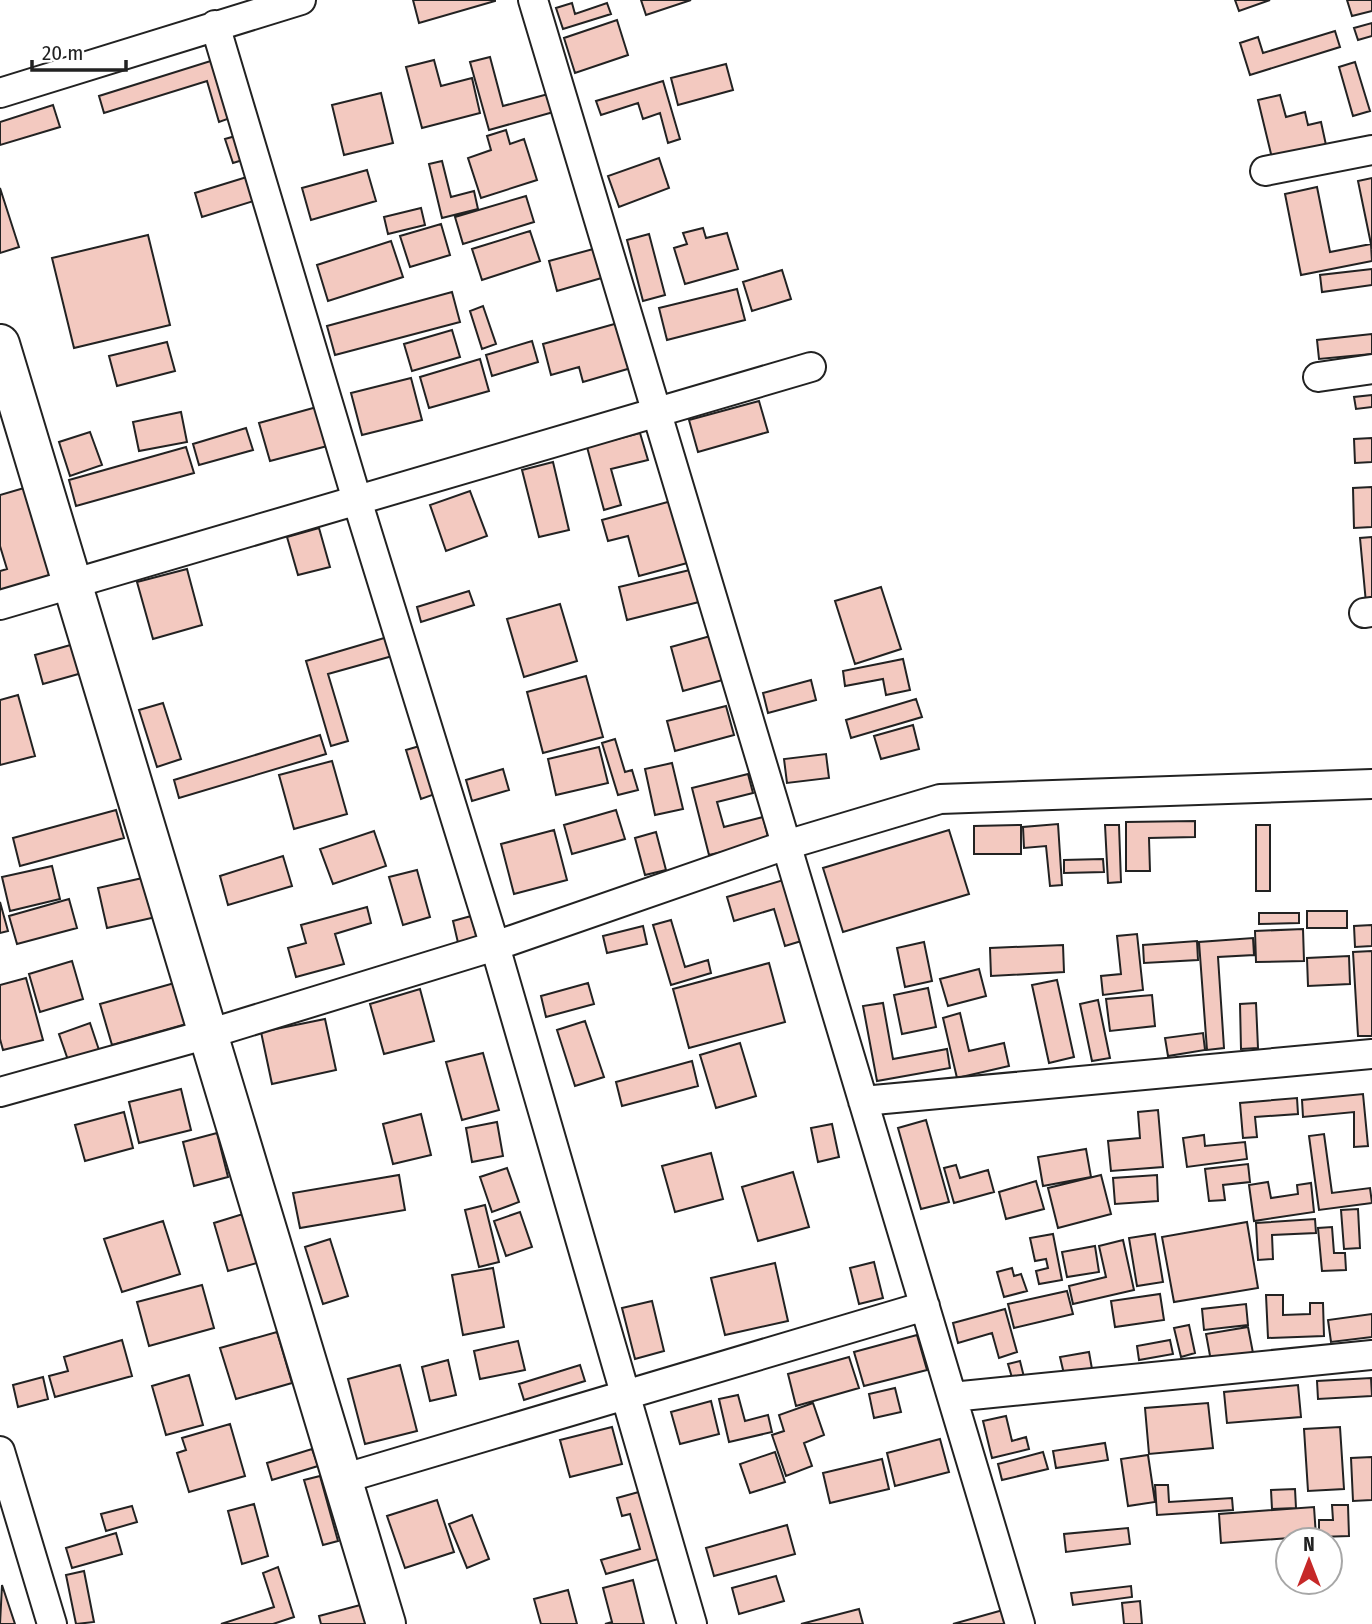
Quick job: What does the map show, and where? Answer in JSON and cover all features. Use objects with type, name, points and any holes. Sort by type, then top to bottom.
[{"type":"street","points":[[0,93],[301,0]]},
{"type":"street","points":[[533,0],[1020,1624]]},
{"type":"street","points":[[215,25],[356,500],[495,946],[692,1624]]},
{"type":"street","points":[[1265,171],[1372,150]]},
{"type":"street","points":[[0,344],[386,1624]]},
{"type":"street","points":[[0,605],[811,367]]},
{"type":"street","points":[[1318,377],[1372,369]]},
{"type":"street","points":[[0,1092],[208,1034],[495,946],[786,845],[940,799],[1372,784]]},
{"type":"street","points":[[863,1101],[1372,1054]]},
{"type":"street","points":[[342,1479],[925,1306]]},
{"type":"street","points":[[952,1397],[1372,1355]]},
{"type":"street","points":[[0,1451],[52,1624]]},
{"type":"building","points":[[413,0],[495,0],[495,1],[419,23]]},
{"type":"building","points":[[641,0],[691,0],[646,15]]},
{"type":"building","points":[[1235,0],[1270,0],[1239,11]]},
{"type":"building","points":[[1347,0],[1372,0],[1372,11],[1352,16]]},
{"type":"building","points":[[572,3],[575,14],[607,3],[611,14],[563,29],[556,8]]},
{"type":"building","points":[[617,20],[628,55],[575,73],[564,38]]},
{"type":"building","points":[[1372,23],[1372,36],[1358,40],[1354,28]]},
{"type":"building","points":[[1335,31],[1340,47],[1250,75],[1240,43],[1258,37],[1263,53]]},
{"type":"building","points":[[490,57],[503,106],[552,93],[557,111],[489,130],[470,62]]},
{"type":"building","points":[[217,59],[236,116],[219,122],[207,81],[104,113],[99,96]]},
{"type":"building","points":[[434,60],[441,86],[472,78],[480,113],[422,128],[406,67]]},
{"type":"building","points":[[1355,62],[1370,111],[1353,116],[1339,67]]},
{"type":"building","points":[[726,64],[733,90],[678,105],[671,78]]},
{"type":"building","points":[[663,81],[680,139],[668,143],[660,113],[643,119],[638,103],[601,115],[596,101]]},
{"type":"building","points":[[381,93],[393,143],[344,155],[332,105]]},
{"type":"building","points":[[1280,95],[1286,117],[1305,112],[1308,125],[1321,122],[1326,145],[1272,158],[1258,100]]},
{"type":"building","points":[[53,105],[60,127],[0,145],[0,122]]},
{"type":"building","points":[[506,130],[510,144],[524,139],[537,180],[481,198],[468,158],[491,150],[487,136]]},
{"type":"building","points":[[239,135],[246,159],[233,163],[225,139]]},
{"type":"building","points":[[659,158],[669,188],[619,207],[608,176]]},
{"type":"building","points":[[442,161],[451,197],[474,191],[478,209],[442,218],[429,164]]},
{"type":"building","points":[[367,170],[376,201],[311,220],[302,188]]},
{"type":"building","points":[[250,176],[257,200],[202,217],[195,193]]},
{"type":"building","points":[[1372,178],[1372,249],[1358,181]]},
{"type":"building","points":[[1317,187],[1330,252],[1371,244],[1372,261],[1301,275],[1285,194]]},
{"type":"building","points":[[0,188],[19,247],[0,253]]},
{"type":"building","points":[[526,196],[534,222],[463,244],[455,217]]},
{"type":"building","points":[[421,208],[425,225],[388,234],[384,217]]},
{"type":"building","points":[[441,224],[450,255],[410,267],[400,236]]},
{"type":"building","points":[[703,228],[706,238],[727,233],[738,269],[685,284],[674,248],[687,244],[683,233]]},
{"type":"building","points":[[530,231],[540,261],[482,280],[472,249]]},
{"type":"building","points":[[649,234],[665,295],[643,301],[627,240]]},
{"type":"building","points":[[148,235],[170,325],[74,348],[52,258]]},
{"type":"building","points":[[391,241],[403,277],[328,301],[317,265]]},
{"type":"building","points":[[597,248],[605,277],[557,291],[549,261]]},
{"type":"building","points":[[1372,269],[1372,285],[1322,292],[1320,275]]},
{"type":"building","points":[[782,270],[791,299],[752,311],[743,282]]},
{"type":"building","points":[[737,289],[745,320],[667,340],[659,308]]},
{"type":"building","points":[[452,292],[460,322],[335,355],[327,326]]},
{"type":"building","points":[[483,306],[496,344],[482,349],[470,311]]},
{"type":"building","points":[[618,323],[631,368],[583,382],[579,367],[551,375],[543,344]]},
{"type":"building","points":[[452,330],[460,357],[412,371],[404,344]]},
{"type":"building","points":[[1372,334],[1372,354],[1319,359],[1317,340]]},
{"type":"building","points":[[532,341],[538,362],[492,376],[486,355]]},
{"type":"building","points":[[167,342],[175,371],[117,386],[109,356]]},
{"type":"building","points":[[480,359],[489,391],[429,408],[420,377]]},
{"type":"building","points":[[411,378],[422,420],[362,435],[351,393]]},
{"type":"building","points":[[1372,395],[1372,407],[1356,409],[1354,397]]},
{"type":"building","points":[[759,401],[768,432],[698,452],[689,420]]},
{"type":"building","points":[[324,405],[335,444],[270,461],[259,423]]},
{"type":"building","points":[[181,412],[187,442],[139,451],[133,422]]},
{"type":"building","points":[[246,428],[253,450],[199,465],[193,444]]},
{"type":"building","points":[[90,432],[102,465],[70,476],[59,442]]},
{"type":"building","points":[[640,433],[648,460],[611,469],[621,505],[604,510],[587,447]]},
{"type":"building","points":[[1372,438],[1372,462],[1355,463],[1354,439]]},
{"type":"building","points":[[186,447],[194,473],[76,506],[69,480]]},
{"type":"building","points":[[553,462],[569,530],[539,537],[522,470]]},
{"type":"building","points":[[1372,487],[1372,527],[1354,528],[1353,488]]},
{"type":"building","points":[[24,488],[52,580],[0,596],[0,571],[7,569],[0,546],[0,495]]},
{"type":"building","points":[[470,491],[487,536],[446,551],[430,505]]},
{"type":"building","points":[[675,500],[691,562],[639,576],[628,536],[608,541],[602,520]]},
{"type":"building","points":[[319,528],[330,567],[298,575],[287,537]]},
{"type":"building","points":[[1372,537],[1372,602],[1366,603],[1360,538]]},
{"type":"building","points":[[187,569],[202,625],[153,639],[137,582]]},
{"type":"building","points":[[694,569],[703,601],[627,620],[619,587]]},
{"type":"building","points":[[881,587],[901,649],[855,664],[835,601]]},
{"type":"building","points":[[469,591],[474,605],[421,622],[417,607]]},
{"type":"building","points":[[560,604],[577,661],[524,677],[507,619]]},
{"type":"building","points":[[714,635],[726,679],[683,691],[671,647]]},
{"type":"building","points":[[391,636],[396,655],[328,674],[348,741],[331,746],[306,661]]},
{"type":"building","points":[[74,644],[82,673],[43,684],[35,655]]},
{"type":"building","points":[[903,659],[910,690],[886,695],[883,679],[845,686],[843,671]]},
{"type":"building","points":[[586,676],[603,737],[543,753],[527,692]]},
{"type":"building","points":[[811,680],[816,700],[768,713],[763,693]]},
{"type":"building","points":[[18,695],[35,756],[0,765],[0,700]]},
{"type":"building","points":[[916,699],[922,717],[851,738],[846,720]]},
{"type":"building","points":[[163,703],[181,759],[157,767],[139,710]]},
{"type":"building","points":[[726,706],[734,735],[675,751],[667,721]]},
{"type":"building","points":[[913,725],[919,749],[881,759],[874,736]]},
{"type":"building","points":[[320,735],[326,754],[179,798],[174,780]]},
{"type":"building","points":[[615,739],[625,772],[632,770],[638,790],[618,795],[602,743]]},
{"type":"building","points":[[423,745],[438,793],[421,799],[406,750]]},
{"type":"building","points":[[599,747],[608,783],[556,795],[548,759]]},
{"type":"building","points":[[826,754],[829,778],[787,783],[784,759]]},
{"type":"building","points":[[332,761],[347,814],[294,829],[279,775]]},
{"type":"building","points":[[672,763],[683,809],[655,815],[645,769]]},
{"type":"building","points":[[503,769],[509,790],[472,801],[466,780]]},
{"type":"building","points":[[748,774],[753,793],[717,802],[724,827],[763,817],[769,841],[709,855],[692,788]]},
{"type":"building","points":[[116,810],[124,838],[20,866],[13,838]]},
{"type":"building","points":[[616,810],[625,839],[572,854],[564,825]]},
{"type":"building","points":[[1195,821],[1195,837],[1149,838],[1150,871],[1126,871],[1126,822]]},
{"type":"building","points":[[1058,824],[1062,885],[1050,886],[1046,846],[1024,848],[1023,827]]},
{"type":"building","points":[[1021,825],[1021,854],[974,854],[974,826]]},
{"type":"building","points":[[1105,825],[1119,825],[1121,882],[1108,883]]},
{"type":"building","points":[[1256,825],[1270,825],[1270,891],[1256,891]]},
{"type":"building","points":[[554,830],[567,880],[514,894],[501,844]]},
{"type":"building","points":[[949,830],[969,894],[843,932],[823,868]]},
{"type":"building","points":[[374,831],[386,866],[333,884],[320,849]]},
{"type":"building","points":[[656,832],[666,870],[645,875],[635,838]]},
{"type":"building","points":[[283,856],[292,886],[228,905],[220,876]]},
{"type":"building","points":[[1103,859],[1104,872],[1064,873],[1064,860]]},
{"type":"building","points":[[52,866],[60,899],[10,911],[2,877]]},
{"type":"building","points":[[417,870],[430,917],[403,925],[389,877]]},
{"type":"building","points":[[147,877],[156,917],[107,928],[98,888]]},
{"type":"building","points":[[790,878],[808,939],[785,946],[774,909],[734,921],[727,897]]},
{"type":"building","points":[[69,899],[77,928],[17,944],[9,916]]},
{"type":"building","points":[[0,902],[8,931],[0,933]]},
{"type":"building","points":[[367,907],[371,923],[335,934],[344,964],[296,977],[288,948],[306,943],[301,925]]},
{"type":"building","points":[[1307,911],[1347,911],[1347,928],[1307,928]]},
{"type":"building","points":[[1259,913],[1299,913],[1299,923],[1259,924]]},
{"type":"building","points":[[471,916],[478,943],[459,947],[453,921]]},
{"type":"building","points":[[671,920],[685,967],[708,960],[711,973],[671,985],[653,925]]},
{"type":"building","points":[[1372,925],[1372,946],[1355,947],[1354,926]]},
{"type":"building","points":[[643,926],[647,944],[607,953],[603,936]]},
{"type":"building","points":[[1303,929],[1304,961],[1256,962],[1255,931]]},
{"type":"building","points":[[1137,934],[1143,990],[1103,995],[1101,976],[1121,974],[1117,936]]},
{"type":"building","points":[[1253,938],[1254,955],[1218,957],[1224,1048],[1207,1050],[1199,942]]},
{"type":"building","points":[[1197,941],[1198,960],[1144,963],[1143,945]]},
{"type":"building","points":[[924,942],[932,981],[905,987],[897,948]]},
{"type":"building","points":[[1063,945],[1064,972],[991,976],[990,948]]},
{"type":"building","points":[[1372,951],[1372,1036],[1358,1036],[1353,952]]},
{"type":"building","points":[[1349,956],[1350,984],[1308,986],[1307,958]]},
{"type":"building","points":[[72,961],[83,999],[40,1012],[29,974]]},
{"type":"building","points":[[769,963],[785,1022],[689,1048],[673,989]]},
{"type":"building","points":[[979,969],[986,996],[948,1006],[940,979]]},
{"type":"building","points":[[26,978],[43,1040],[3,1050],[0,1039],[0,985]]},
{"type":"building","points":[[1057,980],[1074,1057],[1049,1063],[1032,985]]},
{"type":"building","points":[[178,982],[190,1023],[112,1045],[100,1004]]},
{"type":"building","points":[[588,983],[594,1004],[546,1017],[541,996]]},
{"type":"building","points":[[928,988],[936,1027],[902,1034],[894,995]]},
{"type":"building","points":[[420,989],[434,1041],[384,1054],[370,1004]]},
{"type":"building","points":[[1152,995],[1155,1026],[1110,1031],[1106,999]]},
{"type":"building","points":[[1098,1000],[1110,1058],[1092,1061],[1080,1004]]},
{"type":"building","points":[[883,1003],[893,1059],[947,1049],[950,1068],[877,1081],[863,1006]]},
{"type":"building","points":[[1256,1003],[1258,1048],[1241,1049],[1240,1004]]},
{"type":"building","points":[[960,1013],[969,1051],[1004,1043],[1009,1066],[957,1078],[943,1018]]},
{"type":"building","points":[[325,1019],[336,1070],[272,1084],[261,1032]]},
{"type":"building","points":[[585,1021],[604,1077],[575,1086],[557,1030]]},
{"type":"building","points":[[90,1023],[99,1050],[68,1060],[59,1034]]},
{"type":"building","points":[[1203,1033],[1205,1050],[1168,1056],[1165,1038]]},
{"type":"building","points":[[740,1043],[756,1096],[716,1108],[700,1055]]},
{"type":"building","points":[[483,1053],[499,1110],[462,1120],[446,1062]]},
{"type":"building","points":[[692,1061],[698,1086],[622,1106],[616,1082]]},
{"type":"building","points":[[181,1089],[191,1130],[139,1143],[129,1102]]},
{"type":"building","points":[[1363,1094],[1368,1146],[1354,1147],[1354,1112],[1303,1117],[1302,1100]]},
{"type":"building","points":[[1297,1098],[1298,1114],[1255,1117],[1257,1137],[1243,1138],[1240,1103]]},
{"type":"building","points":[[1158,1110],[1163,1167],[1111,1171],[1108,1141],[1140,1138],[1138,1112]]},
{"type":"building","points":[[124,1112],[133,1148],[85,1161],[75,1125]]},
{"type":"building","points":[[421,1114],[431,1155],[393,1164],[383,1124]]},
{"type":"building","points":[[926,1120],[949,1202],[921,1209],[898,1128]]},
{"type":"building","points":[[497,1122],[503,1156],[472,1162],[466,1128]]},
{"type":"building","points":[[832,1124],[839,1157],[818,1162],[811,1128]]},
{"type":"building","points":[[217,1133],[228,1177],[194,1186],[183,1142]]},
{"type":"building","points":[[1324,1134],[1332,1193],[1370,1188],[1372,1203],[1319,1210],[1309,1136]]},
{"type":"building","points":[[1204,1135],[1205,1146],[1245,1142],[1247,1159],[1187,1167],[1183,1138]]},
{"type":"building","points":[[1086,1149],[1091,1177],[1043,1186],[1038,1157]]},
{"type":"building","points":[[711,1153],[723,1199],[675,1212],[662,1166]]},
{"type":"building","points":[[1248,1164],[1250,1182],[1223,1185],[1225,1200],[1209,1201],[1205,1169]]},
{"type":"building","points":[[956,1165],[960,1178],[988,1170],[994,1192],[954,1203],[944,1168]]},
{"type":"building","points":[[507,1168],[519,1202],[492,1212],[480,1177]]},
{"type":"building","points":[[793,1172],[809,1227],[758,1241],[742,1187]]},
{"type":"building","points":[[399,1175],[405,1210],[300,1228],[293,1193]]},
{"type":"building","points":[[1101,1175],[1111,1214],[1058,1228],[1048,1188]]},
{"type":"building","points":[[1157,1175],[1158,1201],[1115,1204],[1113,1178]]},
{"type":"building","points":[[1036,1181],[1044,1209],[1006,1219],[999,1192]]},
{"type":"building","points":[[1268,1182],[1271,1198],[1298,1194],[1297,1185],[1311,1183],[1314,1212],[1254,1221],[1249,1185]]},
{"type":"building","points":[[485,1205],[499,1262],[479,1267],[465,1210]]},
{"type":"building","points":[[1358,1209],[1360,1248],[1344,1249],[1341,1210]]},
{"type":"building","points":[[520,1212],[532,1247],[506,1256],[494,1221]]},
{"type":"building","points":[[243,1214],[257,1263],[228,1271],[214,1223]]},
{"type":"building","points":[[1315,1219],[1316,1233],[1272,1235],[1273,1259],[1258,1260],[1256,1223]]},
{"type":"building","points":[[163,1221],[180,1274],[122,1292],[104,1239]]},
{"type":"building","points":[[1247,1222],[1258,1288],[1174,1302],[1162,1237]]},
{"type":"building","points":[[1332,1227],[1334,1253],[1345,1253],[1346,1270],[1322,1271],[1318,1228]]},
{"type":"building","points":[[1053,1234],[1062,1280],[1039,1284],[1036,1271],[1048,1268],[1046,1259],[1035,1261],[1030,1238]]},
{"type":"building","points":[[1155,1234],[1163,1282],[1137,1286],[1129,1238]]},
{"type":"building","points":[[330,1239],[348,1296],[323,1304],[305,1247]]},
{"type":"building","points":[[1123,1240],[1134,1290],[1073,1304],[1069,1286],[1106,1277],[1099,1246]]},
{"type":"building","points":[[1095,1246],[1099,1272],[1067,1277],[1062,1252]]},
{"type":"building","points":[[874,1262],[883,1298],[859,1304],[850,1268]]},
{"type":"building","points":[[775,1263],[788,1321],[725,1335],[711,1278]]},
{"type":"building","points":[[493,1268],[504,1327],[463,1335],[452,1275]]},
{"type":"building","points":[[1012,1268],[1014,1276],[1021,1274],[1027,1291],[1004,1297],[997,1272]]},
{"type":"building","points":[[202,1285],[214,1328],[149,1346],[137,1302]]},
{"type":"building","points":[[1067,1291],[1073,1314],[1014,1328],[1008,1304]]},
{"type":"building","points":[[1160,1294],[1164,1320],[1115,1327],[1111,1301]]},
{"type":"building","points":[[1266,1295],[1283,1295],[1283,1315],[1310,1314],[1310,1303],[1323,1303],[1324,1336],[1268,1338]]},
{"type":"building","points":[[652,1301],[664,1351],[635,1359],[622,1308]]},
{"type":"building","points":[[1246,1304],[1248,1325],[1204,1330],[1202,1309]]},
{"type":"building","points":[[1005,1309],[1017,1352],[999,1358],[992,1333],[958,1343],[953,1323]]},
{"type":"building","points":[[1372,1314],[1372,1337],[1331,1342],[1328,1320]]},
{"type":"building","points":[[1189,1325],[1195,1353],[1181,1357],[1174,1328]]},
{"type":"building","points":[[1248,1327],[1253,1353],[1211,1361],[1206,1334]]},
{"type":"building","points":[[277,1332],[292,1383],[236,1399],[220,1348]]},
{"type":"building","points":[[917,1335],[927,1370],[864,1386],[854,1352]]},
{"type":"building","points":[[122,1340],[132,1376],[55,1397],[49,1376],[68,1371],[64,1357]]},
{"type":"building","points":[[1170,1340],[1173,1354],[1139,1360],[1137,1346]]},
{"type":"building","points":[[518,1341],[525,1370],[480,1379],[474,1351]]},
{"type":"building","points":[[1089,1352],[1092,1369],[1064,1374],[1060,1357]]},
{"type":"building","points":[[849,1357],[859,1388],[796,1406],[788,1374]]},
{"type":"building","points":[[448,1360],[456,1395],[430,1401],[422,1367]]},
{"type":"building","points":[[1020,1361],[1024,1377],[1013,1381],[1008,1364]]},
{"type":"building","points":[[400,1365],[417,1431],[365,1444],[348,1379]]},
{"type":"building","points":[[580,1365],[585,1381],[524,1400],[519,1384]]},
{"type":"building","points":[[189,1375],[203,1425],[166,1435],[152,1386]]},
{"type":"building","points":[[43,1377],[48,1399],[18,1407],[13,1385]]},
{"type":"building","points":[[1371,1378],[1372,1396],[1318,1399],[1317,1381]]},
{"type":"building","points":[[1298,1385],[1301,1417],[1227,1423],[1224,1392]]},
{"type":"building","points":[[895,1388],[901,1412],[874,1418],[869,1394]]},
{"type":"building","points":[[738,1395],[745,1421],[768,1415],[772,1432],[729,1442],[719,1399]]},
{"type":"building","points":[[711,1401],[719,1434],[680,1444],[671,1412]]},
{"type":"building","points":[[813,1403],[824,1435],[804,1443],[812,1466],[786,1476],[772,1435],[784,1431],[779,1415]]},
{"type":"building","points":[[1208,1403],[1213,1448],[1149,1454],[1145,1408]]},
{"type":"building","points":[[1006,1416],[1012,1441],[1026,1437],[1029,1449],[992,1458],[983,1421]]},
{"type":"building","points":[[230,1424],[245,1476],[189,1492],[177,1453],[186,1450],[182,1438]]},
{"type":"building","points":[[612,1427],[622,1464],[570,1477],[560,1440]]},
{"type":"building","points":[[1340,1427],[1344,1489],[1308,1491],[1304,1429]]},
{"type":"building","points":[[940,1439],[949,1472],[895,1486],[887,1453]]},
{"type":"building","points":[[1105,1443],[1108,1460],[1056,1468],[1053,1451]]},
{"type":"building","points":[[312,1449],[318,1466],[272,1480],[267,1463]]},
{"type":"building","points":[[775,1452],[785,1482],[750,1493],[740,1464]]},
{"type":"building","points":[[1043,1452],[1048,1469],[1002,1480],[998,1464]]},
{"type":"building","points":[[1148,1455],[1155,1502],[1128,1506],[1121,1459]]},
{"type":"building","points":[[1372,1457],[1372,1500],[1353,1501],[1351,1458]]},
{"type":"building","points":[[882,1459],[889,1489],[830,1503],[823,1473]]},
{"type":"building","points":[[320,1476],[338,1541],[323,1545],[304,1480]]},
{"type":"building","points":[[1155,1485],[1168,1485],[1169,1502],[1232,1498],[1233,1510],[1157,1515]]},
{"type":"building","points":[[1295,1489],[1296,1508],[1272,1509],[1271,1490]]},
{"type":"building","points":[[646,1490],[665,1557],[606,1574],[601,1560],[640,1549],[630,1514],[622,1516],[617,1498]]},
{"type":"building","points":[[437,1500],[454,1552],[405,1568],[387,1516]]},
{"type":"building","points":[[254,1504],[268,1556],[242,1564],[228,1511]]},
{"type":"building","points":[[1332,1505],[1348,1505],[1349,1536],[1344,1536],[1344,1526],[1319,1526],[1319,1520],[1333,1520]]},
{"type":"building","points":[[132,1506],[137,1522],[106,1531],[101,1514]]},
{"type":"building","points":[[1314,1507],[1315,1526],[1274,1526],[1274,1539],[1221,1543],[1219,1514]]},
{"type":"building","points":[[472,1515],[489,1559],[467,1568],[449,1524]]},
{"type":"building","points":[[787,1525],[795,1554],[714,1576],[706,1548]]},
{"type":"building","points":[[1128,1528],[1130,1544],[1066,1552],[1064,1534]]},
{"type":"building","points":[[116,1533],[122,1554],[72,1568],[66,1548]]},
{"type":"building","points":[[278,1567],[294,1617],[273,1624],[221,1624],[274,1607],[263,1573]]},
{"type":"building","points":[[84,1571],[94,1622],[76,1624],[66,1575]]},
{"type":"building","points":[[776,1576],[784,1601],[739,1614],[732,1588]]},
{"type":"building","points":[[633,1580],[644,1624],[605,1624],[612,1622],[603,1588]]},
{"type":"building","points":[[2,1585],[15,1624],[0,1624]]},
{"type":"building","points":[[1131,1586],[1132,1597],[1073,1605],[1071,1593]]},
{"type":"building","points":[[568,1590],[577,1624],[541,1624],[534,1599]]},
{"type":"building","points":[[1140,1601],[1142,1624],[1124,1624],[1122,1603]]},
{"type":"building","points":[[364,1604],[369,1624],[321,1624],[319,1616]]},
{"type":"building","points":[[859,1609],[863,1624],[801,1624]]},
{"type":"building","points":[[1003,1610],[1007,1624],[953,1624]]}]
